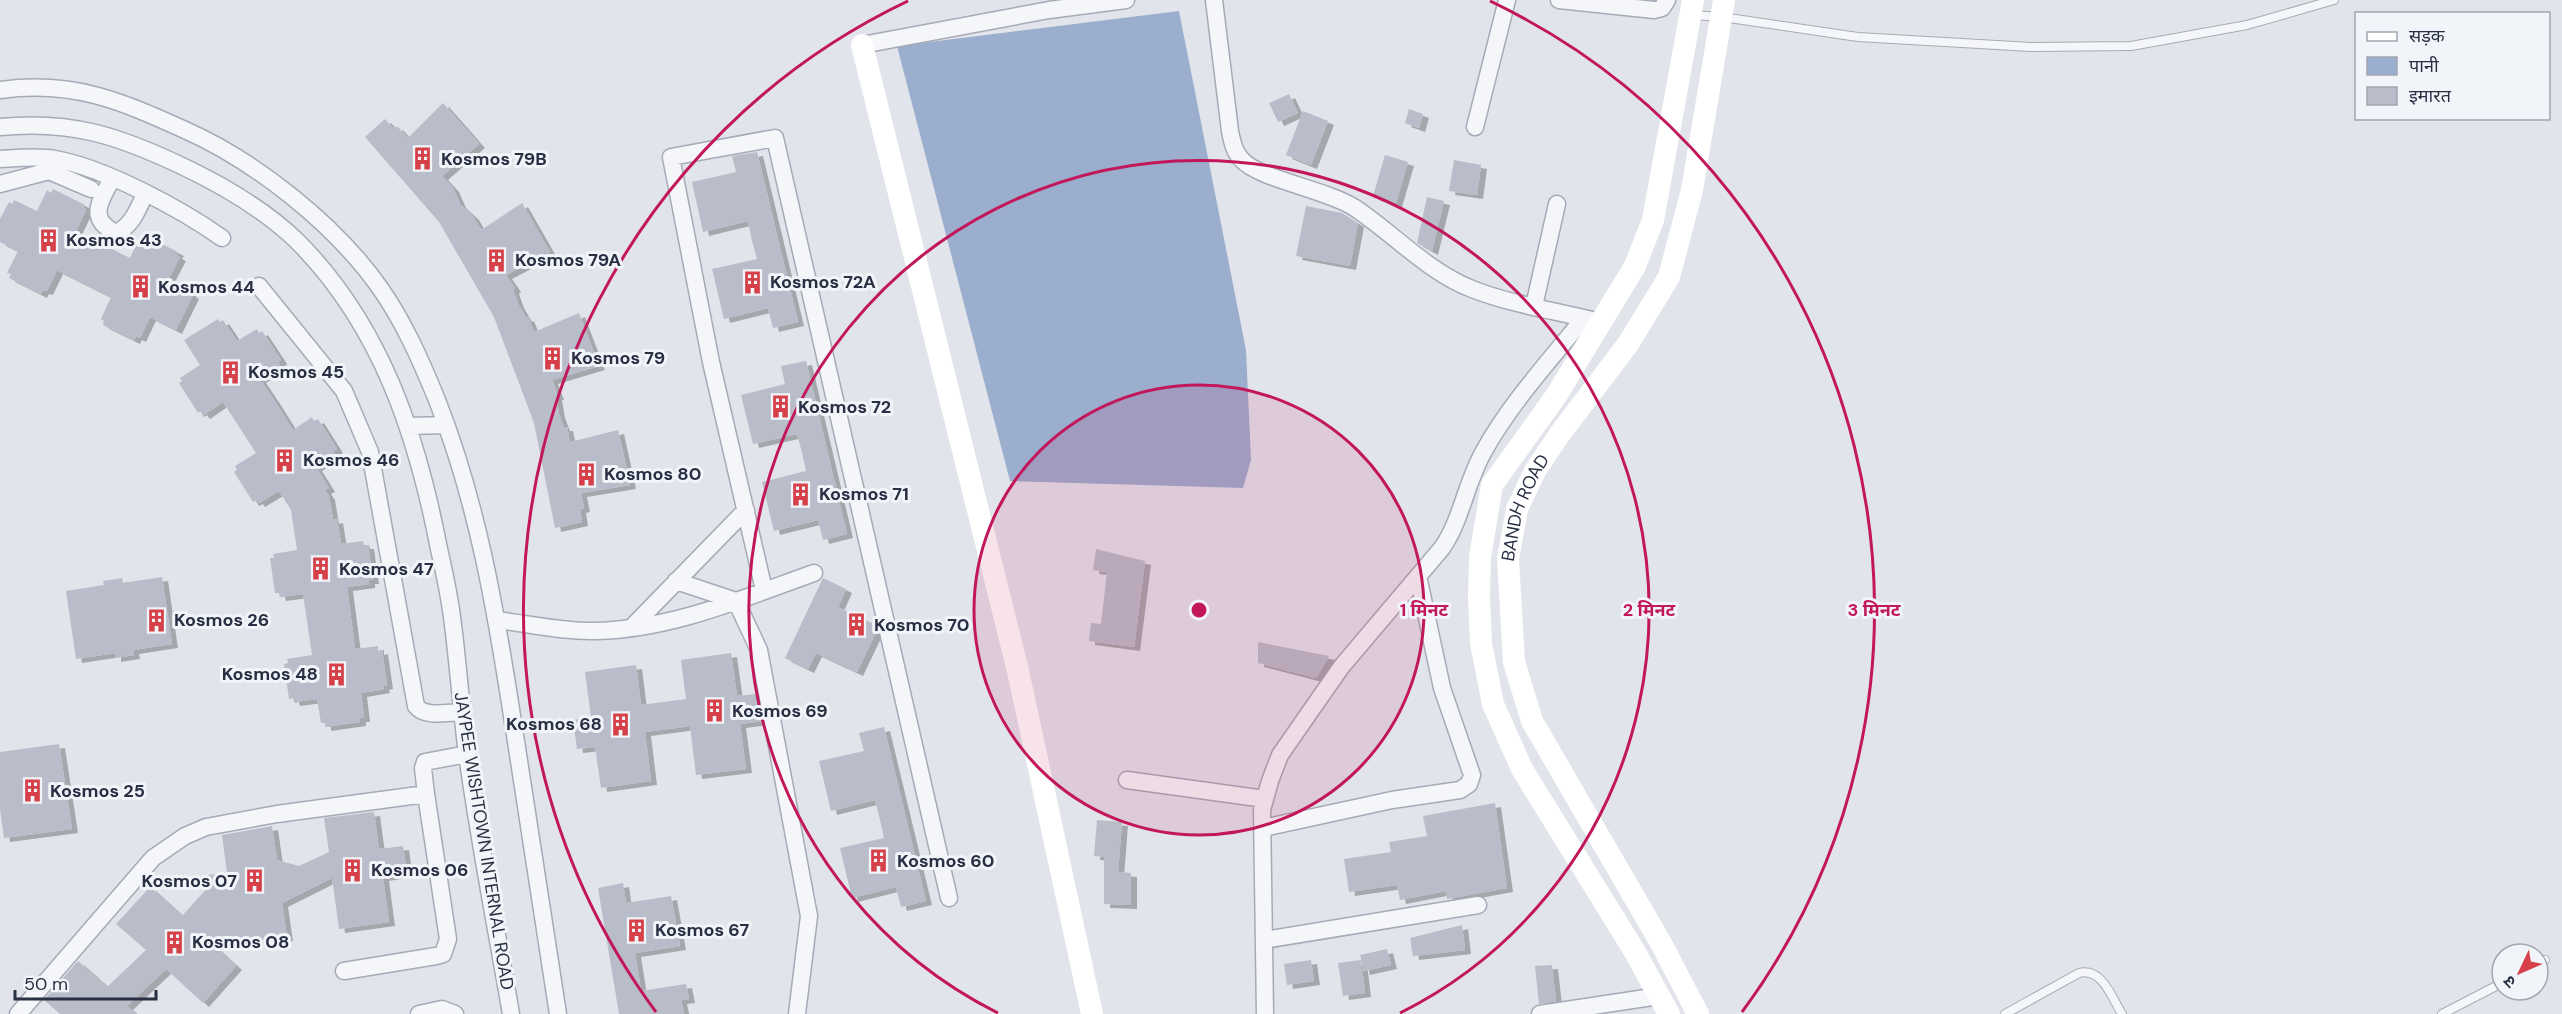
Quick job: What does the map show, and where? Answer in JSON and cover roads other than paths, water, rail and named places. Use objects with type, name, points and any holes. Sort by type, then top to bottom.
[{"type":"main road","name":"BANDH ROAD","points":[[1664,1005],[1635,952],[1522,769],[1492,705],[1481,643],[1480,557],[1492,485],[1556,396],[1593,320],[1635,266],[1653,220],[1692,8]]},
{"type":"main road","name":"BANDH ROAD","points":[[1698,1014],[1662,945],[1532,721],[1514,662],[1508,559],[1517,509],[1535,471],[1559,435],[1628,344],[1670,277],[1692,190],[1723,8]]},
{"type":"main road","points":[[862,45],[1018,671],[1092,1014]]},
{"type":"main road","points":[[1635,266],[1670,277]]},
{"type":"street","points":[[862,45],[1047,5],[1126,0]]},
{"type":"street","points":[[1214,0],[1230,131],[1234,148],[1243,162],[1279,178],[1335,196],[1354,207],[1442,274],[1469,288],[1493,297],[1593,320],[1488,444],[1472,474],[1449,538],[1342,666],[1280,755],[1265,799],[1263,828],[1265,1014]]},
{"type":"street","points":[[1475,127],[1508,0]]},
{"type":"street","points":[[1559,0],[1654,10],[1662,8],[1667,0]]},
{"type":"street","points":[[0,90],[23,87],[75,89],[125,103],[215,143],[282,188],[329,229],[379,287],[417,352],[446,425],[474,511],[497,620],[558,1014]]},
{"type":"street","name":"JAYPEE WISHTOWN INTERNAL ROAD","points":[[0,127],[24,125],[77,127],[134,143],[202,175],[249,204],[296,241],[341,293],[384,364],[409,426],[433,518],[452,614],[467,754],[511,1014]]},
{"type":"street","points":[[764,590],[711,362],[671,157],[775,138],[949,898]]},
{"type":"street","points":[[0,159],[28,157],[56,159],[112,179],[145,194],[192,217],[222,238]]},
{"type":"street","points":[[0,184],[49,171],[57,172],[91,189]]},
{"type":"street","points":[[112,179],[98,212],[99,220],[116,233],[123,230],[132,219],[145,194]]},
{"type":"street","points":[[1534,306],[1557,204]]},
{"type":"street","points":[[260,286],[344,391],[370,452],[416,706],[419,711],[426,713],[462,712]]},
{"type":"street","points":[[409,426],[446,425]]},
{"type":"street","points":[[631,628],[746,510]]},
{"type":"street","points":[[497,620],[578,630],[631,628],[677,621],[814,573]]},
{"type":"street","points":[[1263,828],[1392,800],[1460,790],[1469,784],[1472,775],[1471,768],[1442,688],[1418,576]]},
{"type":"street","points":[[676,581],[736,601],[759,650],[809,915],[797,1014]]},
{"type":"street","points":[[344,971],[436,956],[443,954],[447,948],[446,924],[423,768],[425,762],[467,754]]},
{"type":"street","points":[[1127,780],[1265,799]]},
{"type":"street","points":[[18,1014],[153,858],[185,836],[206,827],[277,814],[426,794]]},
{"type":"street","points":[[1264,940],[1478,905]]},
{"type":"street","points":[[1540,1014],[1664,1005]]},
{"type":"street","points":[[419,1014],[442,1009],[455,1014]]},
{"type":"lane","points":[[1692,8],[1723,8],[1858,37],[2031,47],[2131,46],[2247,26],[2334,0]]},
{"type":"lane","points":[[2005,1014],[2079,973],[2087,971],[2101,979],[2122,1014]]},
{"type":"lane","points":[[2442,1014],[2490,989]]},
{"type":"water","points":[[1179,11],[1246,350],[1251,460],[1243,488],[1010,481],[897,46]]},
{"type":"place","name":"Kosmos 79B","points":[[423,159]]},
{"type":"place","name":"Kosmos 43","points":[[48,240]]},
{"type":"place","name":"Kosmos 79A","points":[[497,260]]},
{"type":"place","name":"Kosmos 72A","points":[[752,282]]},
{"type":"place","name":"Kosmos 44","points":[[140,287]]},
{"type":"place","name":"Kosmos 79","points":[[553,358]]},
{"type":"place","name":"Kosmos 45","points":[[230,372]]},
{"type":"place","name":"Kosmos 72","points":[[780,407]]},
{"type":"place","name":"Kosmos 46","points":[[285,460]]},
{"type":"place","name":"Kosmos 80","points":[[586,474]]},
{"type":"place","name":"Kosmos 71","points":[[801,494]]},
{"type":"place","name":"Kosmos 47","points":[[321,569]]},
{"type":"place","name":"Kosmos 26","points":[[156,620]]},
{"type":"place","name":"Kosmos 70","points":[[856,625]]},
{"type":"place","name":"Kosmos 48","points":[[336,674]]},
{"type":"place","name":"Kosmos 69","points":[[714,711]]},
{"type":"place","name":"Kosmos 68","points":[[620,724]]},
{"type":"place","name":"Kosmos 25","points":[[32,791]]},
{"type":"place","name":"Kosmos 60","points":[[879,861]]},
{"type":"place","name":"Kosmos 06","points":[[353,870]]},
{"type":"place","name":"Kosmos 07","points":[[255,881]]},
{"type":"place","name":"Kosmos 67","points":[[637,930]]},
{"type":"place","name":"Kosmos 08","points":[[174,942]]}]
